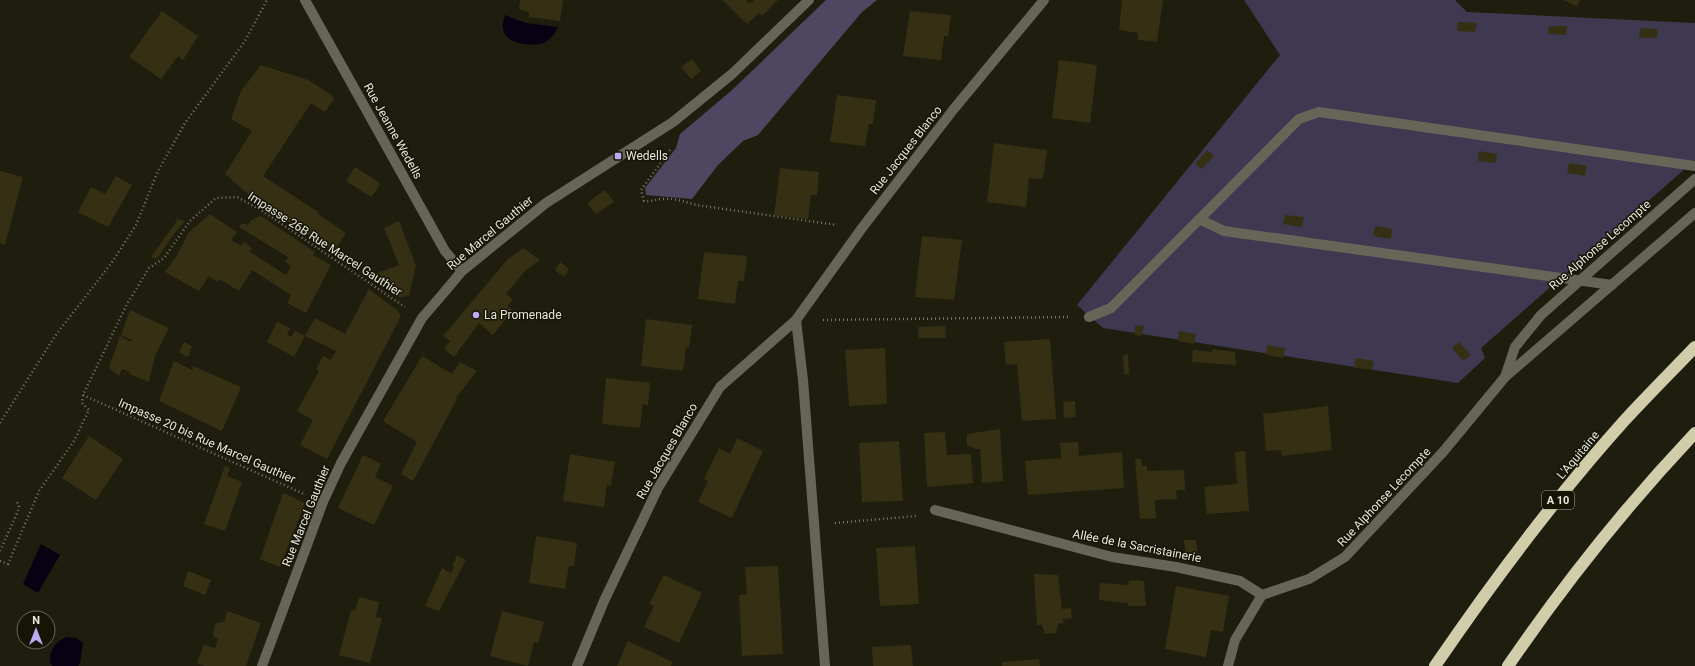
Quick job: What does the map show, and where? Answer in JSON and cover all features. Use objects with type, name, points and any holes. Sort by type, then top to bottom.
[{"type":"highway","name":"L'Aquitaine","points":[[1435,666],[1476,606],[1548,511],[1624,422],[1695,347]]},
{"type":"highway","points":[[1508,666],[1595,549],[1669,461],[1695,434]]},
{"type":"street","name":"Rue Jeanne Wedells","points":[[305,0],[445,251],[462,271]]},
{"type":"street","name":"Rue Marcel Gauthier","points":[[262,666],[323,502],[341,463],[422,318],[462,271],[546,203],[673,122],[732,74],[809,0]]},
{"type":"street","name":"Rue Jacques Blanco","points":[[577,666],[604,601],[658,488],[720,387],[796,320],[862,228],[954,110],[1044,0]]},
{"type":"street","points":[[1089,317],[1111,308],[1298,118],[1319,112],[1695,166]]},
{"type":"street","name":"Rue Alphonse Lecompte","points":[[1505,377],[1514,347],[1541,315],[1695,179]]},
{"type":"street","name":"Rue Alphonse Lecompte","points":[[1262,594],[1309,579],[1345,557],[1443,452],[1505,377],[1695,213]]},
{"type":"street","points":[[1199,219],[1224,231],[1612,285]]},
{"type":"street","points":[[796,320],[803,380],[825,666]]},
{"type":"street","name":"Allée de la Sacristainerie","points":[[935,510],[1112,557],[1176,567],[1240,581],[1262,594]]},
{"type":"street","points":[[1228,666],[1235,640],[1262,594]]},
{"type":"path","points":[[0,423],[55,336],[113,261],[136,225],[158,171],[185,123],[245,41],[267,0]]},
{"type":"path","points":[[673,122],[677,140],[641,190],[644,201],[652,202],[662,199],[678,200],[696,205],[862,228]]},
{"type":"path","name":"Impasse 26B Rue Marcel Gauthier","points":[[83,395],[127,304],[149,268],[164,258],[190,221],[216,198],[237,197],[261,210],[422,318]]},
{"type":"path","points":[[796,320],[1089,317]]},
{"type":"path","points":[[0,561],[8,564],[39,491],[74,441],[89,410],[82,403],[83,395]]},
{"type":"path","name":"Impasse 20 bis Rue Marcel Gauthier","points":[[83,395],[323,502]]},
{"type":"path","points":[[0,551],[18,511],[16,500]]},
{"type":"path","points":[[813,524],[918,515],[935,510]]},
{"type":"shaded area","points":[[826,0],[877,0],[862,12],[758,135],[743,141],[718,165],[692,199],[646,195],[645,188],[676,148],[680,134],[731,91]]},
{"type":"shaded area","points":[[1244,0],[1455,0],[1467,12],[1695,23],[1695,160],[1481,348],[1485,358],[1458,383],[1103,328],[1077,305],[1280,55]]},
{"type":"shaded area","points":[[505,15],[526,23],[558,27],[556,32],[543,43],[532,45],[519,43],[508,38],[505,33],[503,25]]},
{"type":"shaded area","points":[[41,544],[60,555],[38,593],[23,584]]},
{"type":"shaded area","points":[[67,637],[76,638],[83,643],[80,664],[78,666],[52,666],[50,657],[52,650],[56,650],[56,645]]},
{"type":"building","points":[[520,0],[563,0],[560,21],[529,17],[529,12],[519,8]]},
{"type":"building","points":[[723,0],[746,0],[750,4],[754,0],[778,0],[762,16],[759,13],[747,24]]},
{"type":"building","points":[[1122,0],[1163,0],[1157,42],[1138,40],[1138,33],[1119,30]]},
{"type":"building","points":[[1563,0],[1580,0],[1577,6]]},
{"type":"building","points":[[162,11],[198,36],[183,60],[178,56],[161,79],[129,57]]},
{"type":"building","points":[[910,11],[951,15],[948,37],[944,36],[941,60],[903,56]]},
{"type":"building","points":[[1458,22],[1477,23],[1475,32],[1457,31]]},
{"type":"building","points":[[1549,26],[1567,26],[1566,35],[1548,34]]},
{"type":"building","points":[[1640,28],[1658,29],[1657,38],[1639,38]]},
{"type":"building","points":[[692,59],[701,71],[691,79],[681,67]]},
{"type":"building","points":[[1059,60],[1097,65],[1090,123],[1052,118]]},
{"type":"building","points":[[261,65],[308,80],[332,95],[334,99],[325,112],[311,103],[263,176],[318,212],[318,214],[346,233],[333,252],[255,200],[225,174],[252,131],[231,119],[241,91]]},
{"type":"building","points":[[837,95],[876,100],[873,124],[869,124],[865,146],[830,142]]},
{"type":"building","points":[[994,143],[1047,150],[1043,179],[1029,178],[1026,207],[987,202]]},
{"type":"building","points":[[1207,150],[1214,156],[1202,169],[1195,164]]},
{"type":"building","points":[[1479,151],[1497,154],[1496,163],[1478,161]]},
{"type":"building","points":[[1569,163],[1587,166],[1585,176],[1567,173]]},
{"type":"building","points":[[355,167],[377,181],[380,185],[371,197],[346,181]]},
{"type":"building","points":[[780,168],[819,172],[817,195],[811,195],[808,219],[774,215]]},
{"type":"building","points":[[0,171],[23,177],[5,245],[0,243]]},
{"type":"building","points":[[116,176],[132,185],[108,227],[78,212],[91,187],[105,194]]},
{"type":"building","points":[[605,190],[614,202],[596,214],[587,203]]},
{"type":"building","points":[[210,214],[237,232],[231,240],[241,246],[244,242],[252,248],[250,252],[286,275],[291,266],[285,262],[288,257],[239,227],[242,223],[248,225],[251,220],[261,216],[315,252],[313,255],[331,265],[306,313],[287,303],[291,295],[252,270],[239,291],[219,279],[217,282],[209,276],[199,291],[165,272],[176,257],[189,232]]},
{"type":"building","points":[[1285,215],[1304,217],[1302,227],[1283,224]]},
{"type":"building","points":[[178,219],[185,221],[173,235],[157,259],[151,257]]},
{"type":"building","points":[[399,221],[416,266],[409,295],[400,298],[369,276],[399,265],[384,228]]},
{"type":"building","points":[[1375,226],[1392,229],[1391,239],[1373,236]]},
{"type":"building","points":[[922,236],[962,240],[954,300],[915,297]]},
{"type":"building","points":[[523,248],[540,260],[525,271],[506,294],[513,299],[507,307],[513,310],[493,335],[479,323],[454,357],[444,349],[450,341],[443,336],[508,259]]},
{"type":"building","points":[[704,252],[747,256],[744,281],[738,281],[735,304],[698,299]]},
{"type":"building","points":[[560,262],[569,269],[564,277],[555,270]]},
{"type":"building","points":[[369,289],[397,310],[401,316],[327,459],[300,445],[313,420],[297,411],[319,371],[316,369],[323,356],[331,360],[336,351],[305,336],[315,318],[345,334]]},
{"type":"building","points":[[130,310],[169,328],[155,356],[149,382],[129,374],[130,372],[122,369],[119,376],[109,368],[120,336],[131,342],[132,340],[121,335]]},
{"type":"building","points":[[646,319],[692,325],[689,348],[686,347],[683,371],[641,366]]},
{"type":"building","points":[[277,322],[290,328],[287,335],[291,337],[295,331],[305,336],[294,357],[267,342]]},
{"type":"building","points":[[1135,325],[1144,326],[1142,336],[1134,335]]},
{"type":"building","points":[[945,326],[946,338],[919,338],[918,327]]},
{"type":"building","points":[[1179,331],[1196,334],[1194,344],[1178,341]]},
{"type":"building","points":[[1050,339],[1056,419],[1022,421],[1017,364],[1006,365],[1004,342]]},
{"type":"building","points":[[184,342],[192,346],[188,357],[179,352]]},
{"type":"building","points":[[1459,342],[1471,355],[1463,361],[1452,348]]},
{"type":"building","points":[[1267,345],[1285,348],[1283,358],[1266,355]]},
{"type":"building","points":[[885,348],[887,404],[849,406],[845,350]]},
{"type":"building","points":[[1213,349],[1235,352],[1236,365],[1192,362],[1193,350],[1212,352]]},
{"type":"building","points":[[1128,354],[1129,374],[1124,374],[1123,355]]},
{"type":"building","points":[[422,356],[452,374],[460,362],[477,371],[455,399],[457,399],[413,481],[401,474],[417,442],[383,421]]},
{"type":"building","points":[[1356,358],[1374,361],[1372,370],[1354,368]]},
{"type":"building","points":[[174,361],[192,370],[193,366],[241,387],[222,431],[159,401]]},
{"type":"building","points":[[606,378],[650,383],[648,405],[643,404],[640,428],[602,424]]},
{"type":"building","points":[[1075,401],[1076,417],[1064,418],[1063,402]]},
{"type":"building","points":[[1328,406],[1332,450],[1282,456],[1281,450],[1266,451],[1263,414]]},
{"type":"building","points":[[1000,429],[1003,481],[982,483],[980,449],[975,449],[967,445],[967,434]]},
{"type":"building","points":[[945,432],[947,455],[971,454],[973,483],[927,487],[924,433]]},
{"type":"building","points":[[89,436],[123,459],[96,500],[62,478]]},
{"type":"building","points":[[737,438],[763,451],[732,518],[698,502],[708,481],[704,479],[719,448],[730,454]]},
{"type":"building","points":[[899,441],[903,501],[862,502],[859,443]]},
{"type":"building","points":[[1078,442],[1079,456],[1122,452],[1124,488],[1028,495],[1025,461],[1061,458],[1060,443]]},
{"type":"building","points":[[1245,451],[1249,511],[1207,514],[1204,487],[1237,484],[1235,452]]},
{"type":"building","points":[[570,454],[615,462],[611,485],[607,485],[604,507],[563,501]]},
{"type":"building","points":[[363,455],[381,464],[375,477],[393,486],[374,525],[338,508]]},
{"type":"building","points":[[1135,459],[1141,459],[1142,466],[1147,466],[1147,471],[1184,470],[1185,490],[1176,490],[1177,499],[1155,500],[1156,518],[1140,519]]},
{"type":"building","points":[[225,466],[230,468],[227,476],[242,482],[225,531],[204,524]]},
{"type":"building","points":[[283,493],[305,503],[280,567],[260,559]]},
{"type":"building","points":[[536,536],[577,543],[574,566],[569,566],[565,589],[529,583]]},
{"type":"building","points":[[1184,540],[1196,540],[1198,560],[1186,558]]},
{"type":"building","points":[[915,546],[919,604],[880,606],[876,548]]},
{"type":"building","points":[[457,555],[466,560],[439,611],[425,606],[442,568],[451,573],[454,567],[452,566]]},
{"type":"building","points":[[778,566],[783,654],[742,656],[739,595],[747,595],[745,567]]},
{"type":"building","points":[[188,571],[211,580],[205,595],[183,586]]},
{"type":"building","points":[[1034,574],[1058,575],[1062,609],[1071,608],[1072,618],[1063,619],[1063,623],[1058,624],[1056,633],[1045,634],[1042,625],[1037,625]]},
{"type":"building","points":[[664,575],[702,593],[679,643],[644,627],[654,606],[649,604]]},
{"type":"building","points":[[1129,581],[1144,581],[1146,606],[1128,606],[1128,603],[1099,600],[1100,583],[1128,585]]},
{"type":"building","points":[[1176,586],[1229,596],[1223,632],[1211,630],[1206,657],[1165,649]]},
{"type":"building","points":[[359,597],[379,602],[376,617],[382,618],[370,663],[339,655],[351,610],[355,611]]},
{"type":"building","points":[[227,611],[261,623],[246,666],[205,666],[197,663],[204,645],[215,648],[218,639],[214,637],[213,633],[216,623],[224,622]]},
{"type":"building","points":[[502,611],[544,622],[538,643],[534,642],[528,666],[490,656]]},
{"type":"building","points":[[628,641],[673,662],[671,666],[617,666]]},
{"type":"building","points":[[911,645],[913,666],[873,666],[872,647]]},
{"type":"building","points":[[1039,659],[1040,666],[1002,666],[1002,662]]},
{"type":"place","name":"Wedells","points":[[618,156]]},
{"type":"place","name":"La Promenade","points":[[476,315]]}]
